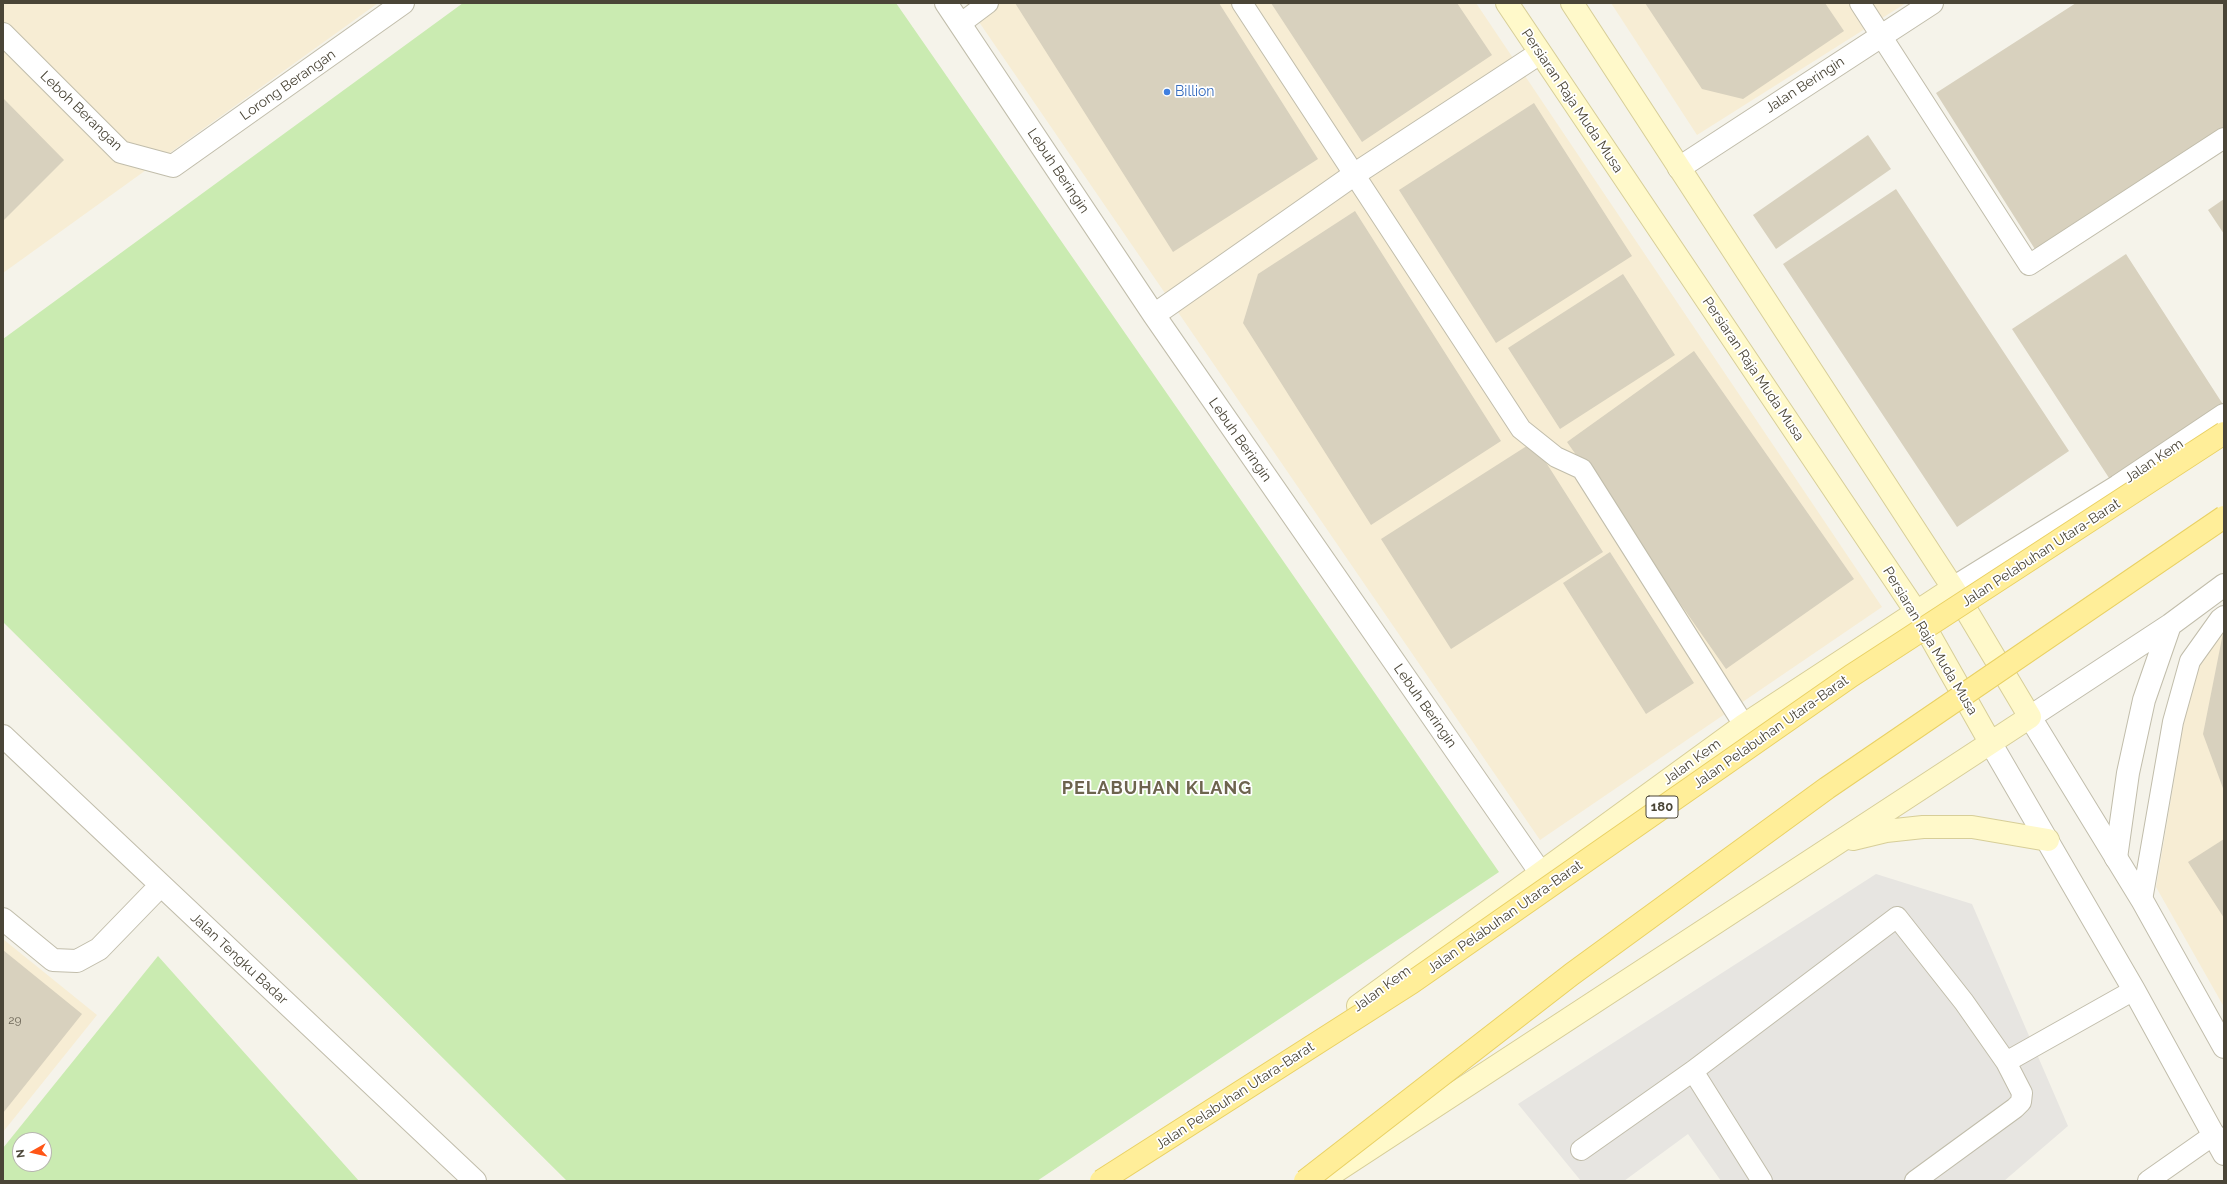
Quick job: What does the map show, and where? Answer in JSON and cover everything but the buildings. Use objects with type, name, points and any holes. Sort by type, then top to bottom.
[{"type":"main road","name":"Persiaran Raja Muda Musa","points":[[1507,3],[1917,613],[1990,742]]},
{"type":"main road","points":[[1322,1181],[2030,717],[1953,588],[1572,3]]},
{"type":"main road","name":"Jalan Pelabuhan Utara-Barat","points":[[1101,1181],[1411,983],[1851,676],[2224,433]]},
{"type":"main road","points":[[1304,1181],[1572,974],[1826,788],[2224,517]]},
{"type":"main road","name":"Jalan Kem","points":[[1121,1181],[1540,872],[1744,725],[1953,588]]},
{"type":"main road","points":[[1836,844],[1886,831],[1923,827],[1972,827],[2048,840]]},
{"type":"street","name":"Lorong Berangan","points":[[173,166],[403,3]]},
{"type":"street","name":"Lebuh Beringin","points":[[946,3],[1154,315],[1540,872]]},
{"type":"street","name":"Jalan Beringin","points":[[1680,168],[1932,3]]},
{"type":"street","name":"Leboh Berangan","points":[[3,34],[121,152],[173,166]]},
{"type":"street","points":[[1154,315],[1355,174],[1540,52]]},
{"type":"street","name":"Jalan Kem","points":[[1953,588],[2118,486],[2224,415]]},
{"type":"street","points":[[2224,585],[2170,625],[2030,717],[2142,900],[2224,1047]]},
{"type":"street","points":[[2116,858],[2128,773],[2144,700],[2170,625]]},
{"type":"street","name":"Jalan Tengku Badar","points":[[3,736],[475,1181]]},
{"type":"street","points":[[1990,742],[2134,990],[2219,1131],[2224,1154]]},
{"type":"street","points":[[3,919],[53,960],[77,961],[99,948],[161,885]]},
{"type":"lane","points":[[960,24],[988,3]]},
{"type":"lane","points":[[1242,3],[1521,429],[1556,457],[1582,469],[1744,725]]},
{"type":"lane","points":[[1860,3],[2029,265],[2224,138]]},
{"type":"lane","points":[[2142,900],[2173,722],[2190,661],[2220,619],[2224,616]]},
{"type":"lane","points":[[1581,1150],[1692,1071],[1896,917],[1964,1002],[2006,1062],[2022,1093],[2021,1102],[1915,1181]]},
{"type":"lane","points":[[2006,1062],[2134,990]]},
{"type":"lane","points":[[1692,1071],[1762,1181]]},
{"type":"lane","points":[[2148,1181],[2219,1131]]},
{"type":"shaded area","points":[[3,3],[378,3],[3,273]]},
{"type":"shaded area","points":[[966,3],[1476,3],[1882,607],[1540,840]]},
{"type":"shaded area","points":[[1611,3],[1906,3],[1697,135]]},
{"type":"shaded area","points":[[2224,628],[2224,1007],[2156,887],[2185,716],[2200,663]]},
{"type":"shaded area","points":[[1876,874],[1972,904],[2068,1126],[2004,1181],[1721,1181],[1688,1134],[1624,1181],[1581,1181],[1518,1104]]},
{"type":"shaded area","points":[[3,939],[97,1015],[3,1132]]},
{"type":"green space","points":[[463,3],[896,3],[1499,872],[1037,1181],[567,1181],[3,622],[3,339]]},
{"type":"green space","points":[[158,956],[359,1181],[3,1181],[3,1148],[12,1137],[12,1172],[52,1172],[52,1132],[16,1132]]},
{"type":"place","name":"Billion","points":[[1167,92]]},
{"type":"district","name":"PELABUHAN KLANG","points":[[1157,789]]}]
